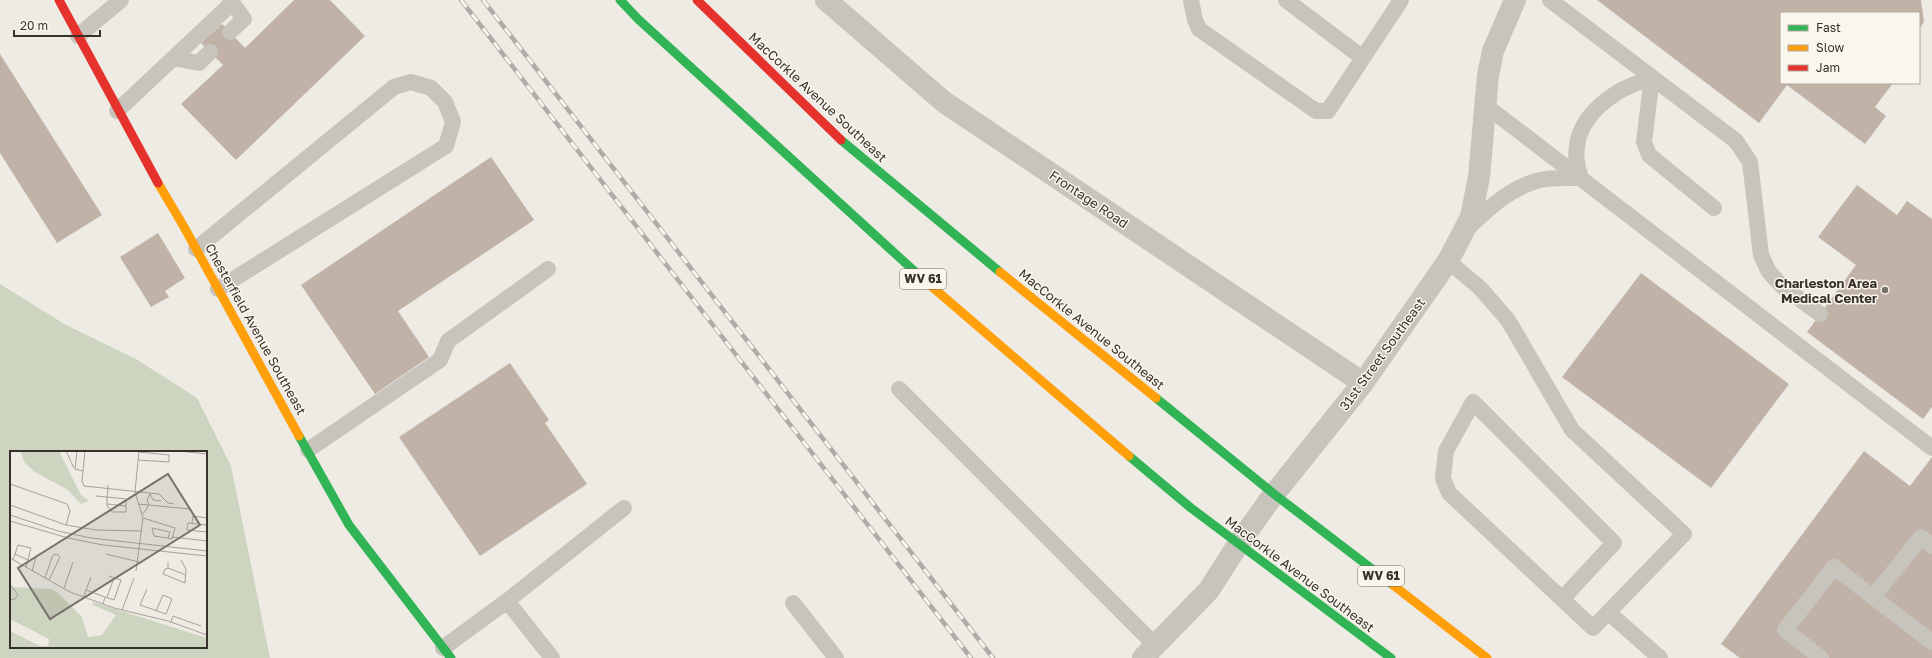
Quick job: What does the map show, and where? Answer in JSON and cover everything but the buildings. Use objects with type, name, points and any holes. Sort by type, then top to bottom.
[{"type":"main road","name":"Chesterfield Avenue Southeast","points":[[59,0],[117,111],[196,249],[349,524],[447,653]]},
{"type":"main road","name":"MacCorkle Avenue Southeast","points":[[620,0],[638,19],[925,281],[1191,508],[1391,658]]},
{"type":"main road","name":"MacCorkle Avenue Southeast","points":[[697,0],[852,151],[1274,494],[1487,658]]},
{"type":"street","name":"Frontage Road","points":[[826,0],[944,102],[1363,383]]},
{"type":"street","name":"31st Street Southeast","points":[[1150,652],[1209,590],[1239,543],[1274,494],[1363,383],[1448,260],[1471,217],[1479,177],[1488,75],[1493,51],[1515,0]]},
{"type":"lane","points":[[78,36],[121,0]]},
{"type":"lane","points":[[1191,0],[1195,20],[1199,29],[1316,111],[1328,111],[1401,0]]},
{"type":"lane","points":[[1286,0],[1363,58]]},
{"type":"lane","points":[[1550,0],[1736,141],[1750,162],[1761,255],[1769,272],[1783,287],[1820,314]]},
{"type":"lane","points":[[117,111],[231,1],[244,19],[230,32]]},
{"type":"lane","points":[[173,58],[198,63],[210,52]]},
{"type":"lane","points":[[1581,178],[1576,164],[1576,147],[1579,133],[1587,119],[1600,105],[1619,91],[1652,77]]},
{"type":"lane","points":[[1652,77],[1644,142],[1649,155],[1714,208]]},
{"type":"lane","points":[[196,249],[394,86],[411,82],[431,88],[445,102],[453,122],[446,146],[218,289]]},
{"type":"lane","points":[[1485,105],[1932,448]]},
{"type":"lane","points":[[1463,232],[1499,200],[1523,187],[1540,180],[1581,178]]},
{"type":"lane","points":[[1448,260],[1480,288],[1508,320],[1572,430],[1684,534],[1593,628],[1562,599],[1449,493],[1443,478],[1446,452],[1473,402],[1614,543],[1562,599]]},
{"type":"lane","points":[[308,450],[440,360],[448,341],[548,269]]},
{"type":"lane","points":[[898,389],[1150,652]]},
{"type":"lane","points":[[447,653],[507,601],[624,508]]},
{"type":"lane","points":[[1873,597],[1921,537],[1932,546]]},
{"type":"lane","points":[[1821,658],[1785,630],[1834,567],[1932,642]]},
{"type":"lane","points":[[507,601],[552,658]]},
{"type":"lane","points":[[793,603],[831,656]]},
{"type":"lane","points":[[1608,612],[1660,658]]},
{"type":"green space","points":[[0,284],[66,325],[136,359],[197,398],[231,466],[270,658],[0,658]]},
{"type":"railway","points":[[461,0],[971,658]]},
{"type":"railway","points":[[483,0],[993,658]]},
{"type":"traffic: fast","points":[[620,0],[638,19],[923,279]]},
{"type":"traffic: fast","points":[[841,140],[1000,272]]},
{"type":"traffic: fast","points":[[1156,398],[1274,494],[1393,585]]},
{"type":"traffic: fast","points":[[299,436],[349,525],[451,658]]},
{"type":"traffic: fast","points":[[1129,456],[1191,508],[1391,658]]},
{"type":"traffic: slow","points":[[158,183],[184,227],[299,436]]},
{"type":"traffic: slow","points":[[1000,272],[1156,398]]},
{"type":"traffic: slow","points":[[923,279],[1129,456]]},
{"type":"traffic: slow","points":[[1393,585],[1487,658]]},
{"type":"traffic: jam","points":[[59,0],[158,183]]},
{"type":"traffic: jam","points":[[697,0],[841,140]]},
{"type":"place","name":"Charleston Area Medical Center","points":[[1885,290]]}]
